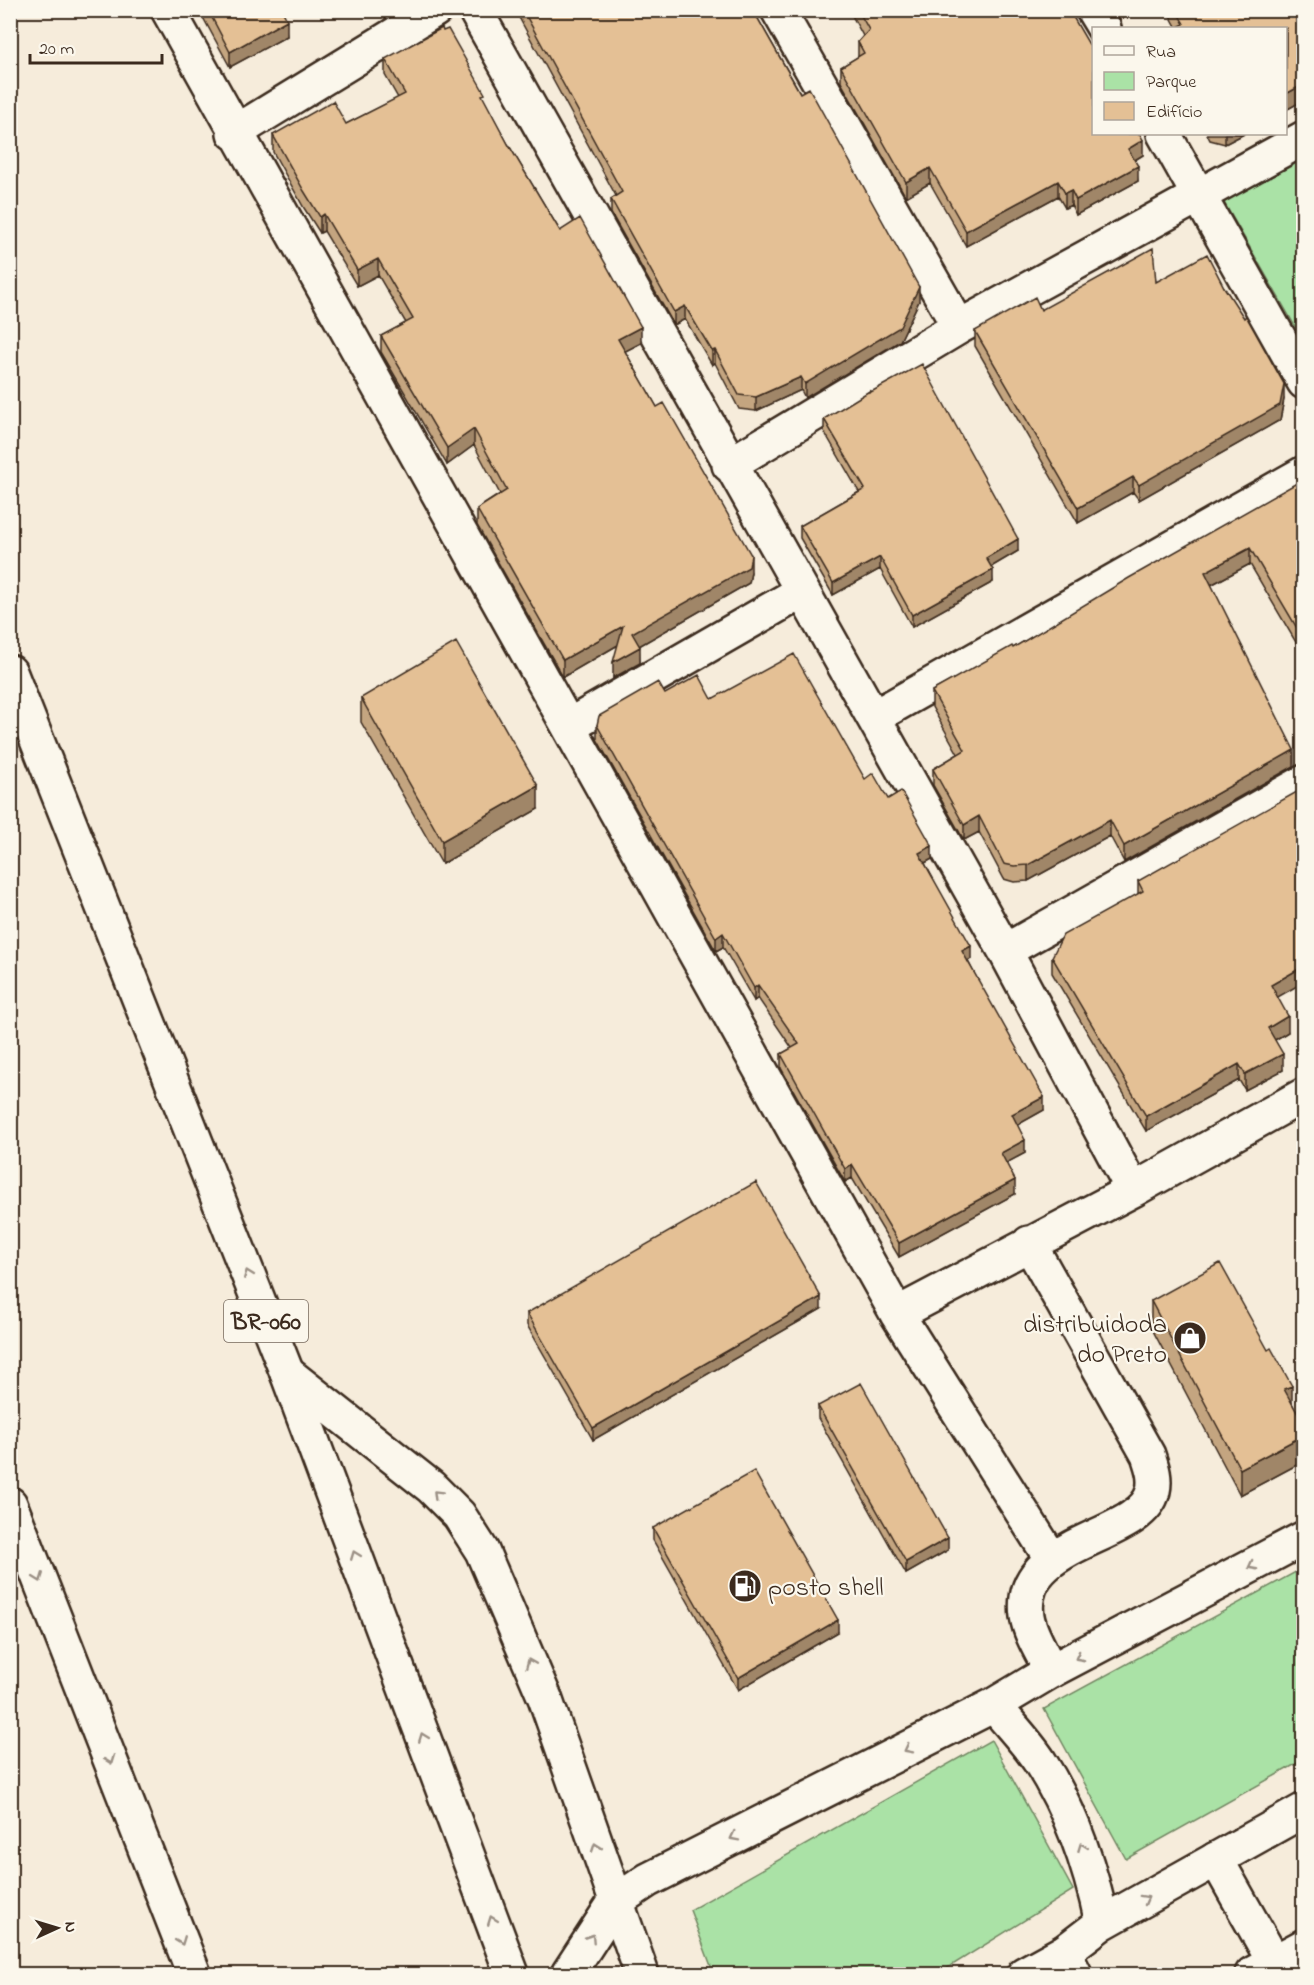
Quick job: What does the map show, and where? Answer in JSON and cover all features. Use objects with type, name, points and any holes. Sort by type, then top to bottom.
[{"type":"main road","points":[[168,10],[234,133],[570,725],[897,1314],[1052,1558]]},
{"type":"main road","points":[[234,133],[435,10]]},
{"type":"main road","points":[[476,10],[729,465],[1005,951],[1133,1190]]},
{"type":"main road","points":[[778,10],[959,327]]},
{"type":"main road","points":[[1093,10],[1103,27]]},
{"type":"main road","points":[[1165,135],[1304,382]]},
{"type":"main road","points":[[729,465],[959,327],[1304,138]]},
{"type":"main road","points":[[874,717],[1304,473]]},
{"type":"main road","points":[[570,725],[801,592]]},
{"type":"main road","name":"BR-060","points":[[10,672],[286,1373],[512,1974]]},
{"type":"main road","points":[[1005,951],[1304,782]]},
{"type":"main road","points":[[897,1314],[1133,1190],[1304,1095]]},
{"type":"main road","points":[[1029,1243],[1149,1455],[1154,1475],[1153,1492],[1146,1505],[1104,1533],[1052,1558],[1035,1579],[1029,1595],[1027,1615],[1031,1629],[1051,1671]]},
{"type":"main road","points":[[286,1373],[431,1488],[459,1515],[482,1551],[545,1698],[642,1974]]},
{"type":"main road","points":[[10,1504],[194,1974]]},
{"type":"main road","points":[[568,1974],[615,1902],[648,1880],[994,1705],[1051,1671],[1304,1538]]},
{"type":"main road","points":[[994,1705],[1039,1760],[1069,1814],[1090,1868],[1102,1923]]},
{"type":"main road","points":[[1024,1974],[1069,1963],[1102,1923],[1304,1810]]},
{"type":"main road","points":[[1216,1859],[1263,1968],[1304,1946]]},
{"type":"green space","points":[[1303,127],[1303,340],[1210,178]]},
{"type":"green space","points":[[1303,1568],[1303,1760],[1126,1859],[1044,1709]]},
{"type":"green space","points":[[991,1740],[1073,1890],[938,1974],[714,1974],[690,1910]]},
{"type":"building","points":[[208,10],[282,10],[287,20],[230,52]]},
{"type":"building","points":[[523,10],[753,10],[800,93],[809,88],[919,287],[900,327],[805,384],[801,377],[756,397],[739,395],[715,350],[712,351],[685,306],[674,312],[611,199],[622,192]]},
{"type":"building","points":[[858,10],[1069,10],[1092,50],[1092,135],[1140,135],[1143,140],[1128,149],[1138,166],[1076,200],[1071,190],[1065,193],[1058,181],[966,231],[930,168],[906,182],[841,67],[864,53],[858,42],[869,30]]},
{"type":"building","points":[[1176,10],[1304,10],[1304,84],[1287,93],[1287,27],[1178,27],[1184,24]]},
{"type":"building","points":[[442,28],[443,31],[448,29],[485,94],[482,95],[508,144],[560,231],[580,218],[641,327],[618,339],[657,407],[664,403],[751,555],[749,567],[632,633],[640,647],[613,662],[623,626],[563,660],[477,509],[507,490],[474,429],[447,448],[381,336],[413,319],[378,259],[357,270],[324,214],[320,217],[273,135],[333,101],[346,124],[405,94],[385,59]]},
{"type":"building","points":[[1153,248],[1156,282],[1207,254],[1224,287],[1244,318],[1246,316],[1284,384],[1280,405],[1139,485],[1133,477],[1078,508],[975,331],[1035,297],[1041,310]]},
{"type":"building","points":[[922,364],[1018,539],[986,558],[993,570],[912,615],[880,557],[833,583],[800,526],[865,489],[824,419],[871,390],[869,393]]},
{"type":"building","points":[[1304,479],[1304,640],[1250,548],[1205,572],[1294,750],[1124,846],[1110,820],[1028,865],[1004,864],[979,816],[964,825],[933,769],[965,750],[932,691],[1012,646],[1013,648],[1129,578]]},
{"type":"building","points":[[456,642],[538,786],[442,841],[361,698]]},
{"type":"building","points":[[794,654],[865,779],[873,773],[888,799],[901,791],[932,846],[919,853],[971,946],[962,951],[1044,1097],[1012,1114],[1025,1140],[1001,1153],[1015,1180],[899,1243],[852,1164],[845,1169],[781,1054],[799,1044],[758,985],[754,988],[723,933],[716,938],[597,725],[599,716],[658,682],[665,694],[699,675],[712,699]]},
{"type":"building","points":[[1304,788],[1304,966],[1271,985],[1288,1016],[1268,1028],[1283,1054],[1245,1074],[1239,1064],[1146,1116],[1052,957],[1063,935],[1143,891],[1138,881]]},
{"type":"building","points":[[756,1182],[821,1297],[593,1428],[527,1313]]},
{"type":"building","points":[[1220,1263],[1268,1350],[1271,1348],[1292,1386],[1284,1389],[1304,1425],[1304,1435],[1240,1469],[1151,1301]]},
{"type":"building","points":[[861,1383],[948,1538],[906,1562],[818,1406]]},
{"type":"building","name":"posto shell","points":[[754,1471],[838,1620],[738,1678],[653,1528]]},
{"type":"place","name":"distribuidoda do Preto","points":[[1190,1338]]},
{"type":"place","name":"posto shell","points":[[745,1586]]}]
